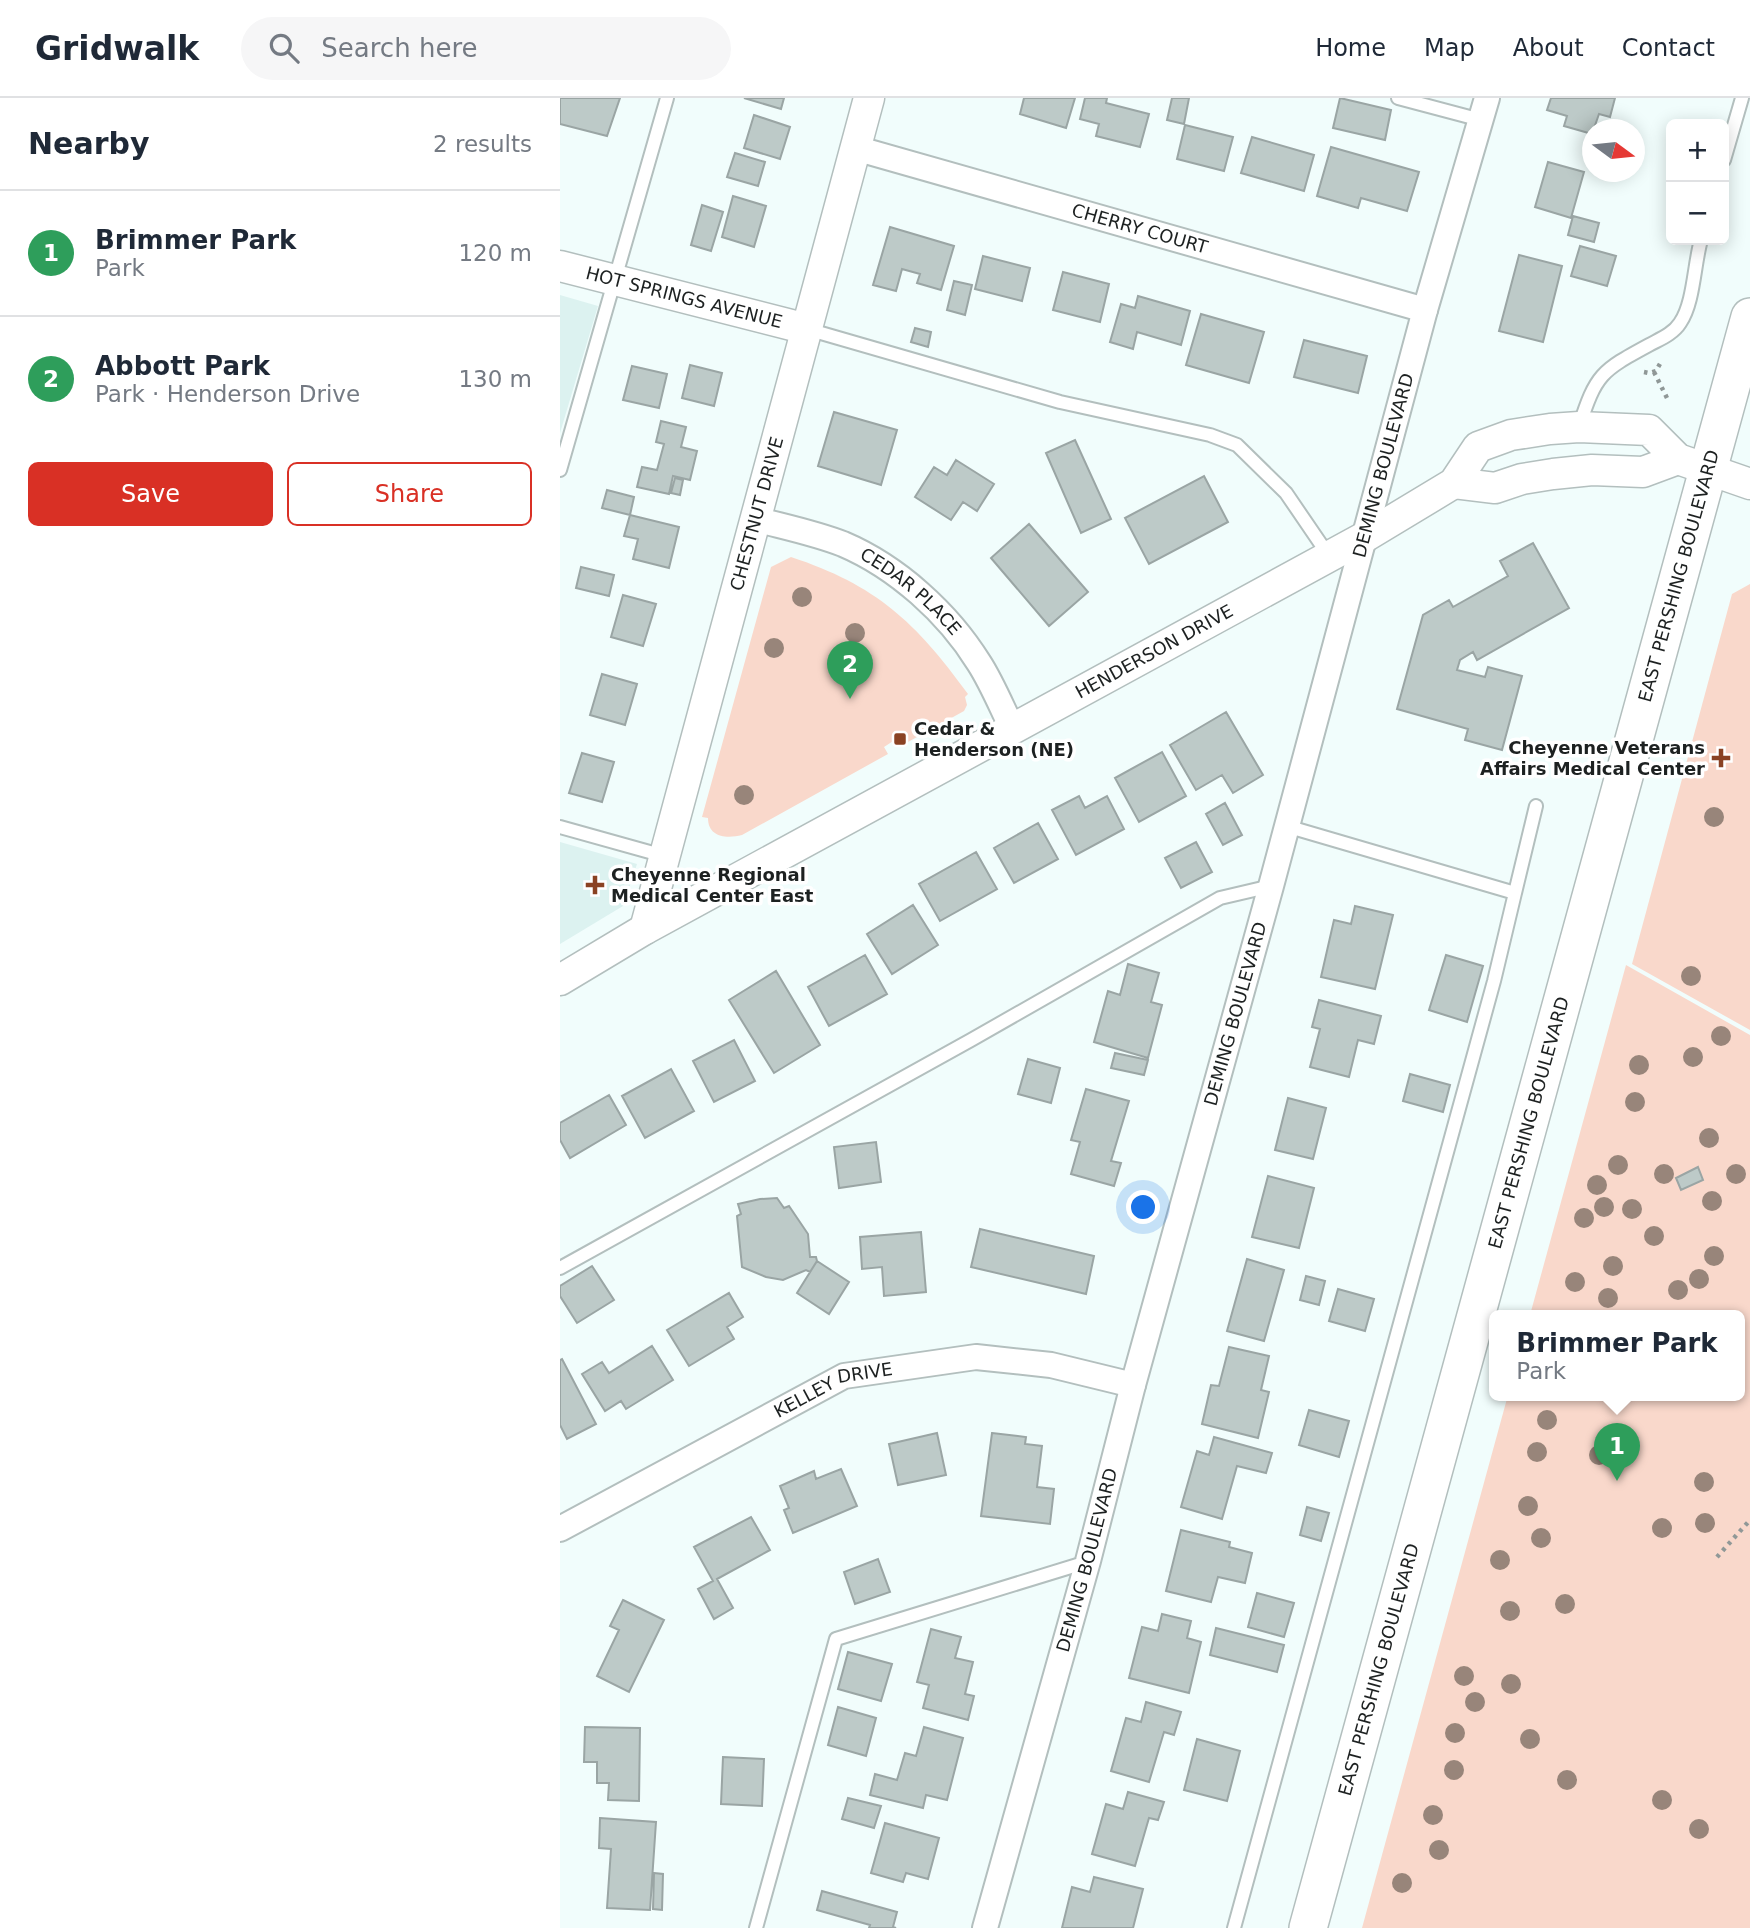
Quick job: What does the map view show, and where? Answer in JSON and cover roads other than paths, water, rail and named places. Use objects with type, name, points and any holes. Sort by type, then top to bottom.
[{"type":"main road","name":"EAST PERSHING BOULEVARD","points":[[1308,1928],[1693,464],[1750,317]]},
{"type":"street","name":"CHESTNUT DRIVE","points":[[645,929],[869,98]]},
{"type":"street","name":"DEMING BOULEVARD","points":[[985,1928],[1088,1562],[1133,1385],[1271,886],[1425,310],[1484,109]]},
{"type":"street","name":"CHERRY COURT","points":[[855,148],[1425,310]]},
{"type":"street","name":"HOT SPRINGS AVENUE","points":[[560,266],[807,329]]},
{"type":"street","name":"HENDERSON DRIVE","points":[[560,980],[645,929],[1363,538],[1454,483],[1478,447],[1511,435],[1579,427],[1649,430],[1693,464],[1750,484]]},
{"type":"street","points":[[1454,483],[1495,488],[1521,479],[1553,474],[1592,470],[1643,472],[1693,464]]},
{"type":"street","name":"CEDAR PLACE","points":[[755,519],[844,545],[876,562],[914,589],[949,623],[979,663],[1013,730]]},
{"type":"street","name":"KELLEY DRIVE","points":[[560,1530],[844,1376],[976,1357],[1051,1365],[1133,1385]]},
{"type":"lane","points":[[560,470],[667,98]]},
{"type":"lane","points":[[1398,98],[1484,109]]},
{"type":"lane","points":[[1729,143],[1742,98]]},
{"type":"lane","points":[[1579,427],[1595,385],[1607,369],[1679,325],[1688,302],[1700,245]]},
{"type":"lane","points":[[807,329],[1060,402],[1210,435],[1237,445],[1286,492],[1329,556]]},
{"type":"lane","points":[[1234,1928],[1494,981],[1536,806]]},
{"type":"lane","points":[[1286,826],[1515,893]]},
{"type":"lane","points":[[560,827],[665,856]]},
{"type":"lane","points":[[560,1268],[971,1040],[1220,898],[1271,886]]},
{"type":"lane","points":[[756,1928],[836,1639],[1088,1562]]},
{"type":"place","name":"Abbott Park","points":[[850,699]]},
{"type":"place","name":"Cedar & Henderson (NE)","points":[[900,739]]},
{"type":"place","name":"Cheyenne Veterans Affairs Medical Center","points":[[1721,758]]},
{"type":"place","name":"Cheyenne Regional Medical Center East","points":[[595,885]]},
{"type":"place","name":"Brimmer Park","points":[[1617,1481]]}]
